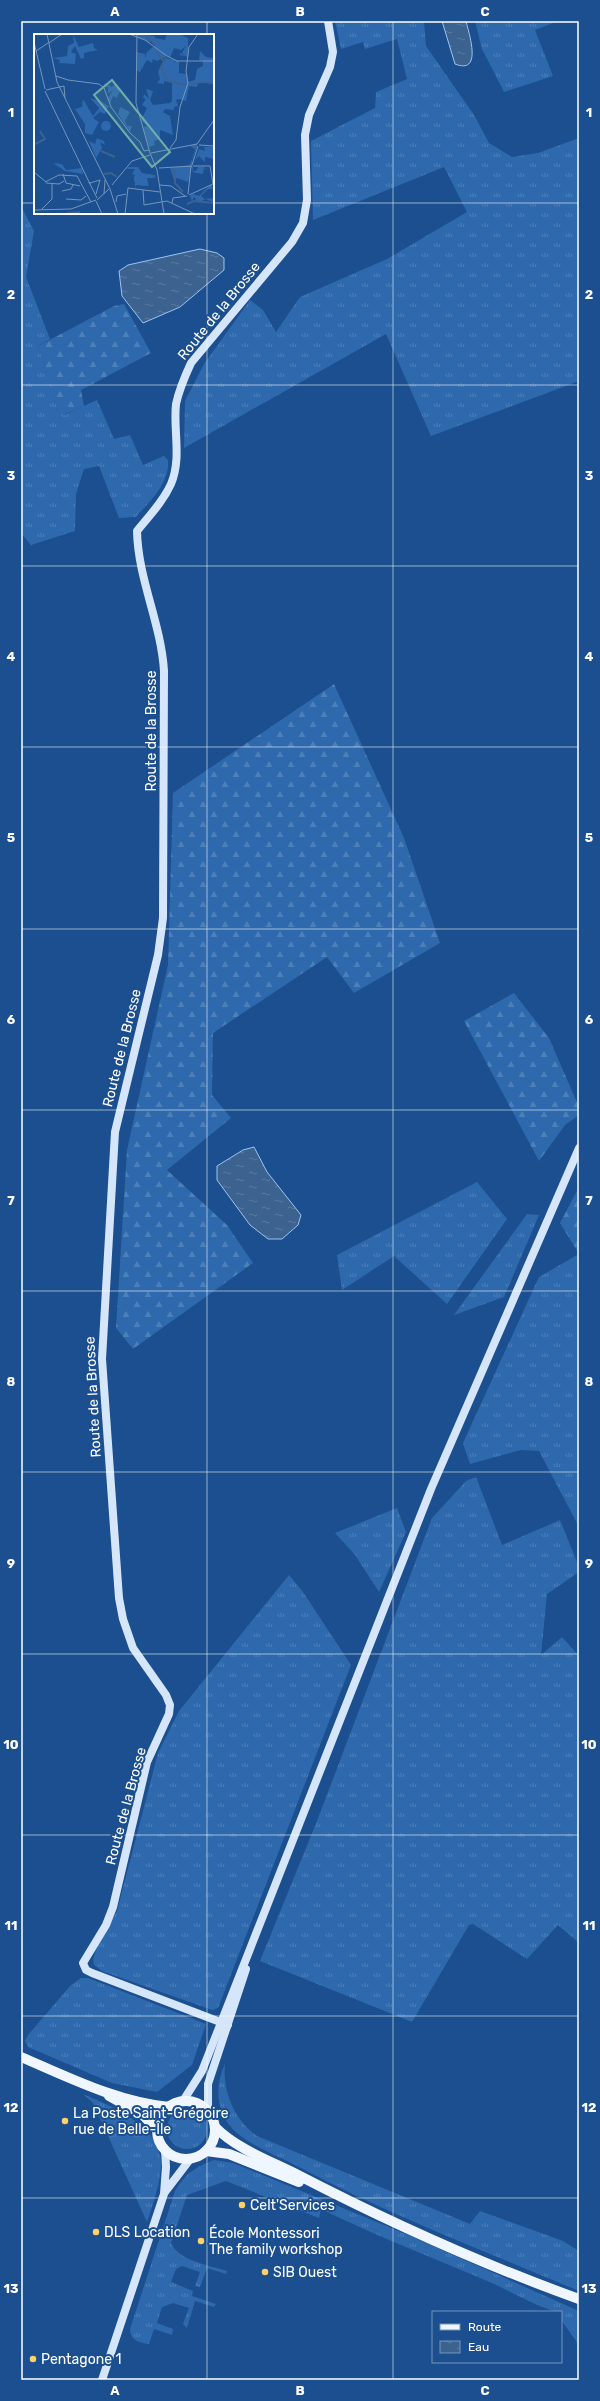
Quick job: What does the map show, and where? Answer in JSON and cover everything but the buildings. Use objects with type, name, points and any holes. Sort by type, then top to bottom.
[{"type":"main road","points":[[21,2056],[95,2088],[143,2115],[158,2131],[165,2149],[176,2157],[191,2158],[206,2151],[229,2154],[295,2181],[324,2190]]},
{"type":"main road","points":[[95,2088],[138,2101],[169,2107]]},
{"type":"main road","points":[[158,2131],[160,2118],[169,2107],[183,2101],[196,2103],[208,2110],[215,2126],[251,2152],[324,2190],[539,2285],[579,2306]]},
{"type":"main road","points":[[206,2151],[213,2140],[215,2126]]},
{"type":"main road","points":[[539,2285],[579,2299]]},
{"type":"street","name":"Route de la Brosse","points":[[224,2023],[92,1973],[86,1970],[83,1964],[106,1925],[113,1907],[147,1762],[169,1714],[170,1705],[166,1695],[133,1648],[123,1619],[118,1590],[102,1359],[115,1132],[158,955],[163,918],[164,671],[162,646],[137,550],[136,531],[163,499],[172,482],[176,463],[176,404],[182,382],[191,363],[292,242],[303,223],[307,200],[305,135],[309,115],[330,67],[333,52],[328,21]]},
{"type":"street","points":[[183,2101],[202,2071],[224,2023],[250,1951],[431,1489],[579,1148]]},
{"type":"street","points":[[208,2110],[208,2084],[224,2023]]},
{"type":"street","points":[[164,2194],[166,2167],[165,2149]]},
{"type":"street","points":[[102,2380],[164,2194],[178,2172],[191,2158]]},
{"type":"green space","points":[[335,21],[424,21],[426,46],[474,115],[489,143],[512,157],[538,153],[579,138],[579,381],[431,436],[386,334],[184,448],[185,401],[204,364],[250,300],[263,310],[276,332],[300,297],[387,259],[467,212],[444,167],[313,220],[311,141],[375,108],[376,92],[407,79],[397,39],[365,49],[363,42],[341,49]]},
{"type":"green space","points":[[475,21],[558,21],[535,30],[553,76],[504,92],[482,49]]},
{"type":"green space","points":[[21,206],[34,231],[26,277],[50,339],[38,346],[64,415],[97,400],[114,439],[130,435],[143,465],[164,456],[168,460],[166,476],[162,484],[153,498],[136,517],[119,518],[99,466],[84,469],[76,494],[75,531],[31,545],[21,533]]},
{"type":"green space","points":[[124,304],[151,353],[81,390],[84,406],[63,415],[38,346],[114,306]]},
{"type":"green space","points":[[334,684],[404,838],[440,943],[354,993],[327,957],[213,1033],[212,1095],[231,1118],[167,1170],[227,1225],[253,1263],[133,1349],[116,1328],[127,1150],[168,965],[173,793]]},
{"type":"green space","points":[[514,993],[549,1038],[579,1107],[579,1115],[565,1125],[539,1161],[464,1021]]},
{"type":"green space","points":[[477,1182],[507,1219],[447,1304],[394,1256],[342,1290],[337,1255]]},
{"type":"green space","points":[[579,1187],[579,1254],[560,1223]]},
{"type":"green space","points":[[527,1214],[539,1215],[504,1297],[454,1315]]},
{"type":"green space","points":[[579,1254],[579,1527],[539,1451],[521,1450],[470,1464],[463,1443],[539,1277]]},
{"type":"green space","points":[[476,1477],[502,1545],[560,1520],[579,1567],[579,1572],[547,1594],[541,1655],[562,1637],[579,1656],[579,1943],[558,1925],[527,1959],[473,1924],[469,1925],[412,2022],[260,1961],[317,1821],[432,1518],[466,1481]]},
{"type":"green space","points":[[397,1508],[406,1532],[379,1592],[355,1555],[335,1533]]},
{"type":"green space","points":[[289,1575],[303,1592],[351,1665],[218,2008],[212,2010],[102,1971],[94,1965],[93,1960],[96,1949],[117,1911],[158,1753],[179,1711]]},
{"type":"green space","points":[[81,1978],[88,1978],[206,2024],[192,2065],[157,2092],[112,2083],[28,2047],[25,2041],[28,2035],[71,1985]]},
{"type":"green space","points":[[225,2064],[228,2095],[236,2114],[249,2130],[257,2136],[470,2224],[480,2211],[563,2241],[579,2251],[579,2291],[440,2233],[371,2202],[269,2152],[244,2138],[230,2126],[221,2109],[218,2091],[221,2073]]},
{"type":"green space","points":[[83,2094],[108,2105],[133,2119],[144,2128],[153,2139],[159,2151],[161,2165],[158,2187],[147,2222],[93,2103]]},
{"type":"green space","points":[[187,2109],[195,2111],[201,2115],[205,2121],[207,2129],[205,2137],[201,2143],[195,2147],[187,2149],[179,2147],[173,2143],[169,2137],[167,2129],[169,2121],[173,2115],[179,2111]]},
{"type":"green space","points":[[214,2160],[233,2163],[406,2234],[579,2311],[579,2345],[562,2321],[562,2311],[546,2309],[494,2284],[321,2209],[319,2218],[226,2181],[187,2195],[171,2243],[181,2254],[195,2262],[227,2271],[226,2274],[207,2268],[200,2287],[195,2286],[200,2272],[182,2266],[176,2269],[171,2282],[193,2291],[192,2296],[216,2304],[214,2307],[195,2301],[187,2328],[183,2324],[189,2308],[173,2303],[162,2307],[157,2323],[173,2329],[172,2335],[154,2329],[149,2344],[136,2340],[132,2336],[130,2329],[175,2191],[191,2172],[201,2165]]},
{"type":"water","points":[[442,21],[466,21],[472,52],[472,59],[469,64],[464,66],[455,64]]},
{"type":"water","points":[[200,249],[217,253],[224,258],[224,270],[180,307],[143,323],[122,296],[119,271],[128,265]]},
{"type":"water","points":[[254,1147],[267,1172],[301,1215],[298,1225],[282,1239],[268,1239],[250,1225],[217,1180],[217,1166],[243,1150]]},
{"type":"place","name":"La Poste Saint-Grégoire rue de Belle-Île","points":[[65,2121]]},
{"type":"place","name":"Celt'Services","points":[[242,2205]]},
{"type":"place","name":"DLS Location","points":[[96,2232]]},
{"type":"place","name":"École Montessori The family workshop","points":[[201,2241]]},
{"type":"place","name":"SIB Ouest","points":[[265,2272]]},
{"type":"place","name":"Pentagone 1","points":[[33,2359]]}]
